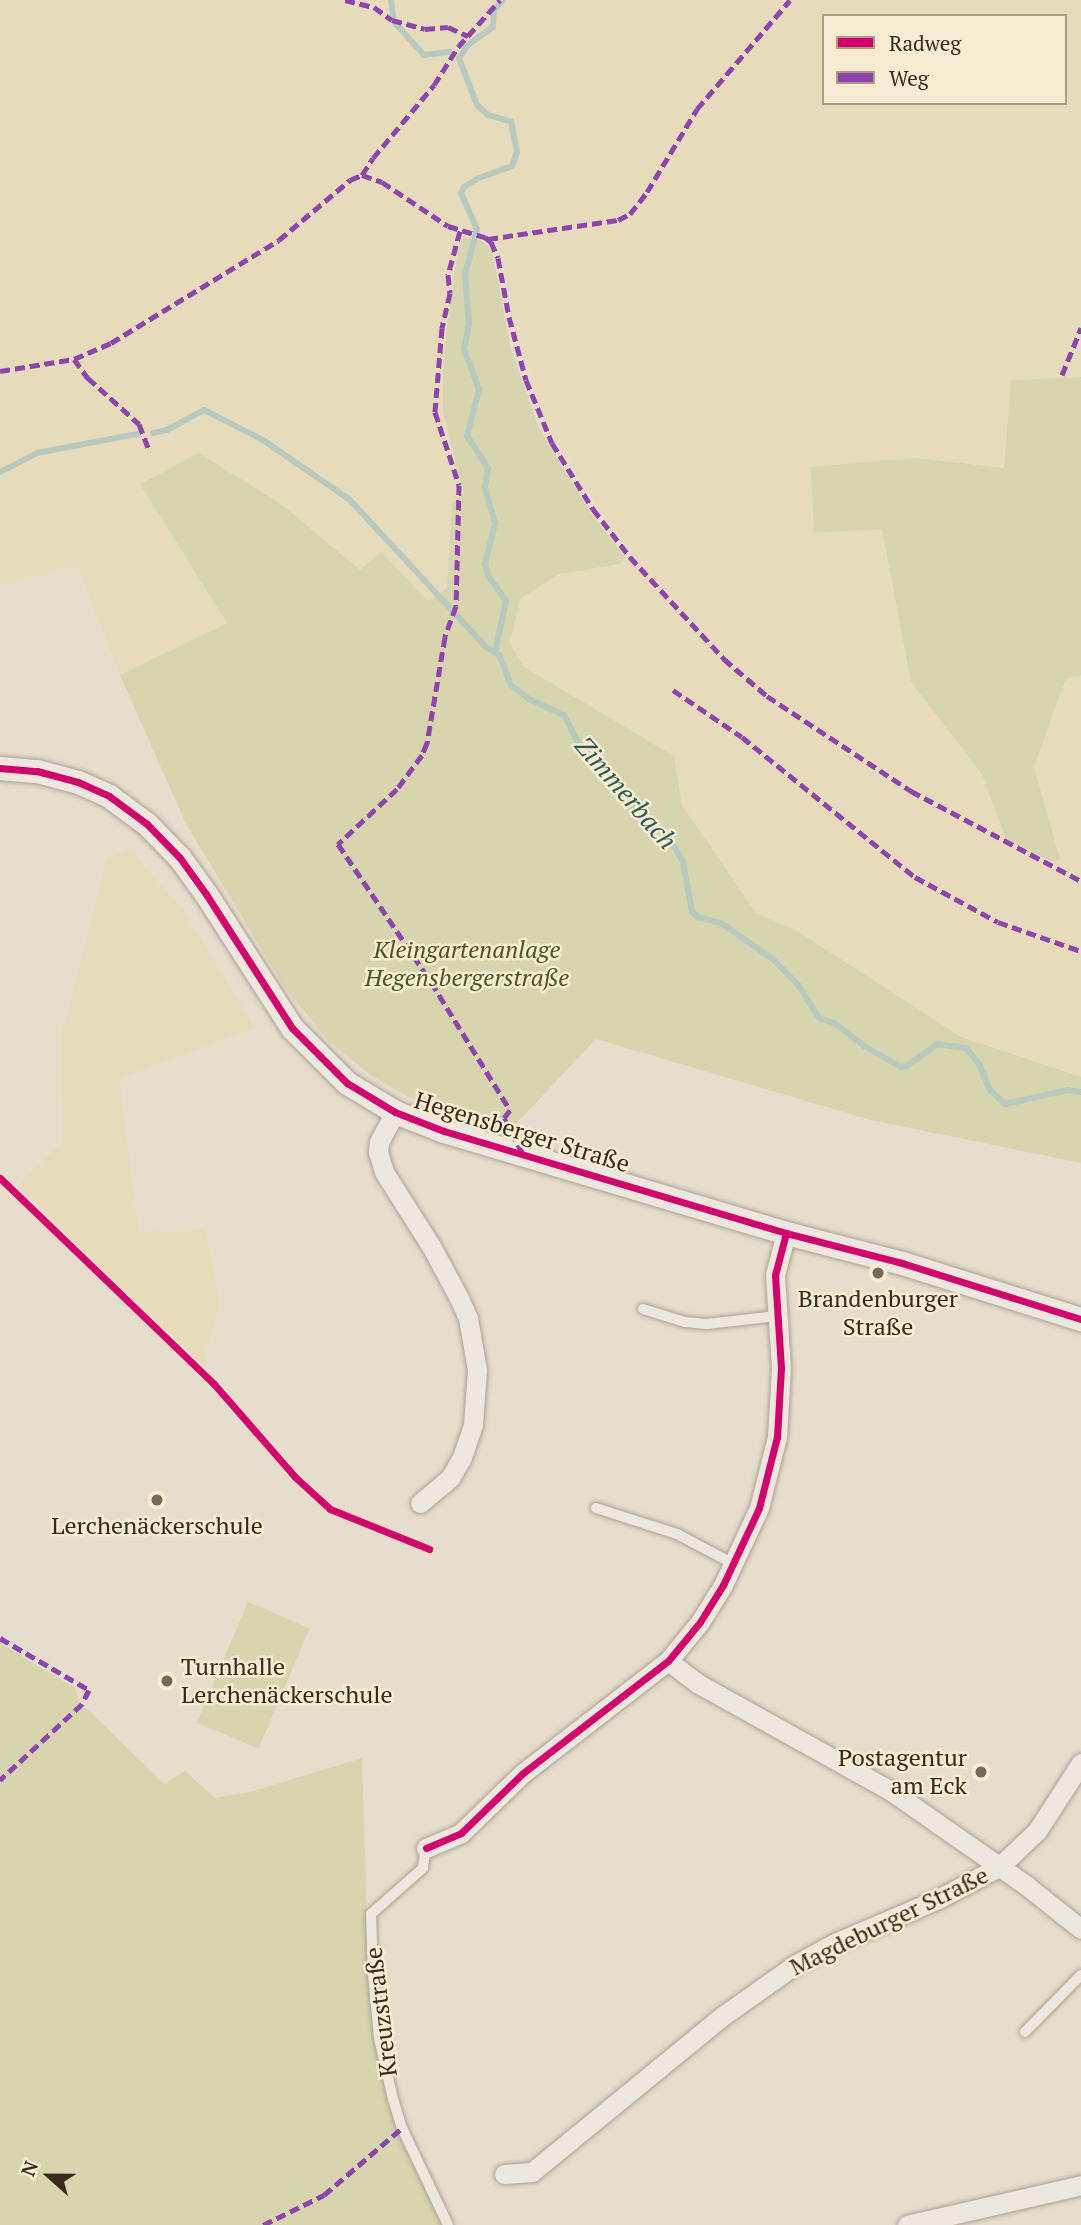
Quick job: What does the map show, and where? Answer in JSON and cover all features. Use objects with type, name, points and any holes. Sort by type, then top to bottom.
[{"type":"street","name":"Hegensberger Straße","points":[[0,768],[37,771],[78,782],[109,796],[148,824],[180,858],[206,894],[292,1028],[347,1083],[395,1112],[444,1131],[786,1233],[902,1263],[1081,1319]]},
{"type":"street","points":[[395,1112],[379,1142],[377,1152],[384,1172],[431,1246],[459,1298],[468,1318],[477,1370],[473,1425],[461,1459],[450,1478],[420,1503]]},
{"type":"street","points":[[426,1848],[461,1832],[523,1773],[668,1661],[700,1622],[735,1564],[759,1508],[775,1447],[781,1380],[775,1275],[786,1233]]},
{"type":"street","points":[[668,1661],[697,1683],[891,1791],[999,1867],[1081,1930]]},
{"type":"street","name":"Magdeburger Straße","points":[[504,2174],[532,2172],[724,2015],[796,1964],[835,1943],[938,1899],[999,1867],[1037,1831],[1081,1763]]},
{"type":"street","points":[[907,2225],[1081,2185]]},
{"type":"lane","points":[[643,1310],[685,1322],[707,1324],[777,1316]]},
{"type":"lane","points":[[596,1508],[677,1534],[735,1564]]},
{"type":"lane","name":"Kreuzstraße","points":[[426,1848],[423,1868],[371,1914],[373,1975],[379,2038],[393,2099],[402,2128],[449,2225]]},
{"type":"lane","points":[[1025,2032],[1081,1975]]},
{"type":"shaded area","points":[[0,0],[1081,0],[1081,377],[1011,380],[1004,468],[916,458],[811,467],[882,529],[911,682],[982,774],[1006,839],[1059,859],[1034,767],[1067,679],[1081,675],[1081,1077],[961,1037],[799,932],[756,913],[682,805],[674,756],[524,667],[510,643],[520,599],[559,574],[620,564],[632,552],[597,506],[549,429],[517,340],[502,258],[491,232],[465,230],[458,250],[447,326],[449,444],[461,472],[464,494],[452,503],[448,588],[428,601],[381,552],[360,570],[281,504],[199,453],[141,485],[227,624],[120,675],[77,565],[0,585]]},
{"type":"shaded area","points":[[130,849],[183,910],[255,1028],[119,1079],[139,1232],[205,1229],[220,1303],[203,1363],[118,1286],[20,1186],[23,1179],[63,1142],[61,1037],[107,859]]},
{"type":"green space","name":"Kleingartenanlage Hegensbergerstraße","points":[[463,236],[481,241],[492,249],[511,349],[539,428],[590,512],[625,557],[620,564],[559,574],[520,599],[510,643],[524,667],[674,756],[682,805],[756,913],[799,932],[961,1037],[1081,1077],[1081,1163],[871,1120],[596,1039],[514,1126],[503,1124],[495,1130],[409,1097],[370,1075],[328,1040],[285,988],[186,824],[120,675],[227,623],[140,484],[199,453],[281,504],[360,570],[381,552],[428,601],[447,588],[452,503],[464,494],[443,412],[443,370],[458,250]]},
{"type":"green space","points":[[1081,377],[1081,675],[1066,679],[1034,767],[1060,859],[1051,861],[1006,839],[982,774],[911,682],[882,529],[814,533],[811,467],[916,458],[1004,468],[1011,380]]},
{"type":"green space","points":[[248,1602],[310,1628],[258,1749],[197,1723]]},
{"type":"green space","points":[[0,1643],[75,1688],[79,1701],[164,1784],[185,1771],[215,1798],[250,1792],[362,1758],[369,1987],[385,2088],[397,2126],[443,2225],[0,2225]]},
{"type":"waterway","points":[[391,0],[393,17]]},
{"type":"waterway","name":"Zimmerbach","points":[[495,652],[506,601],[488,575],[485,564],[495,523],[485,487],[488,468],[467,436],[479,389],[464,349],[469,323],[465,275],[477,229],[461,193],[464,187],[479,178],[512,166],[517,152],[511,122],[488,115],[477,105],[459,58],[468,45],[493,27],[494,10],[503,0]]},
{"type":"waterway","points":[[396,24],[424,55],[450,52]]},
{"type":"waterway","name":"Zimmerbach","points":[[153,433],[167,430],[204,410],[263,440],[349,499],[486,647],[499,655],[511,685],[529,699],[564,715],[581,749],[636,809],[668,835],[683,862],[692,912],[698,917],[721,923],[773,959],[799,986],[819,1018],[836,1024],[864,1046],[901,1067],[907,1066],[937,1044],[966,1048],[979,1064],[990,1090],[1005,1104],[1068,1090],[1081,1092]]},
{"type":"waterway","points":[[0,472],[37,453],[137,434]]},
{"type":"marked path","points":[[345,0],[374,7],[392,20],[425,29],[448,27],[468,36]]},
{"type":"marked path","points":[[362,175],[434,85],[458,47],[500,0]]},
{"type":"marked path","points":[[488,239],[618,220],[630,214],[647,192],[697,109],[790,0]]},
{"type":"marked path","points":[[362,175],[382,182],[448,226],[485,237],[491,242],[498,258],[509,317],[526,380],[552,443],[593,509],[630,557],[724,659],[767,696],[911,791],[1081,881]]},
{"type":"marked path","points":[[0,371],[74,359],[111,343],[279,240],[350,180],[362,175]]},
{"type":"marked path","points":[[460,231],[448,275],[450,293],[442,328],[435,412],[459,485],[456,606],[445,637],[427,743],[422,755],[397,789],[338,844],[431,982],[510,1110],[504,1118],[523,1154]]},
{"type":"marked path","points":[[1062,375],[1081,328]]},
{"type":"marked path","points":[[74,359],[88,378],[139,424],[150,452]]},
{"type":"marked path","points":[[673,690],[742,737],[915,877],[998,922],[1081,951]]},
{"type":"marked path","points":[[0,1638],[89,1690],[82,1704],[0,1780]]},
{"type":"marked path","points":[[263,2225],[324,2195],[402,2128]]},
{"type":"cycle path","points":[[0,768],[37,771],[78,782],[109,796],[147,824],[180,858],[206,894],[292,1028],[347,1083],[395,1112],[444,1131],[786,1233],[902,1263],[1081,1319]]},
{"type":"cycle path","points":[[0,1178],[214,1384],[295,1477],[330,1509],[429,1549]]},
{"type":"cycle path","points":[[426,1848],[461,1833],[523,1773],[668,1661],[700,1622],[723,1585],[759,1508],[777,1437],[781,1368],[775,1275],[786,1233]]},
{"type":"place","name":"Brandenburger Straße","points":[[878,1273]]},
{"type":"place","name":"Lerchenäckerschule","points":[[157,1500]]},
{"type":"place","name":"Turnhalle Lerchenäckerschule","points":[[167,1681]]},
{"type":"place","name":"Postagentur am Eck","points":[[981,1772]]}]
